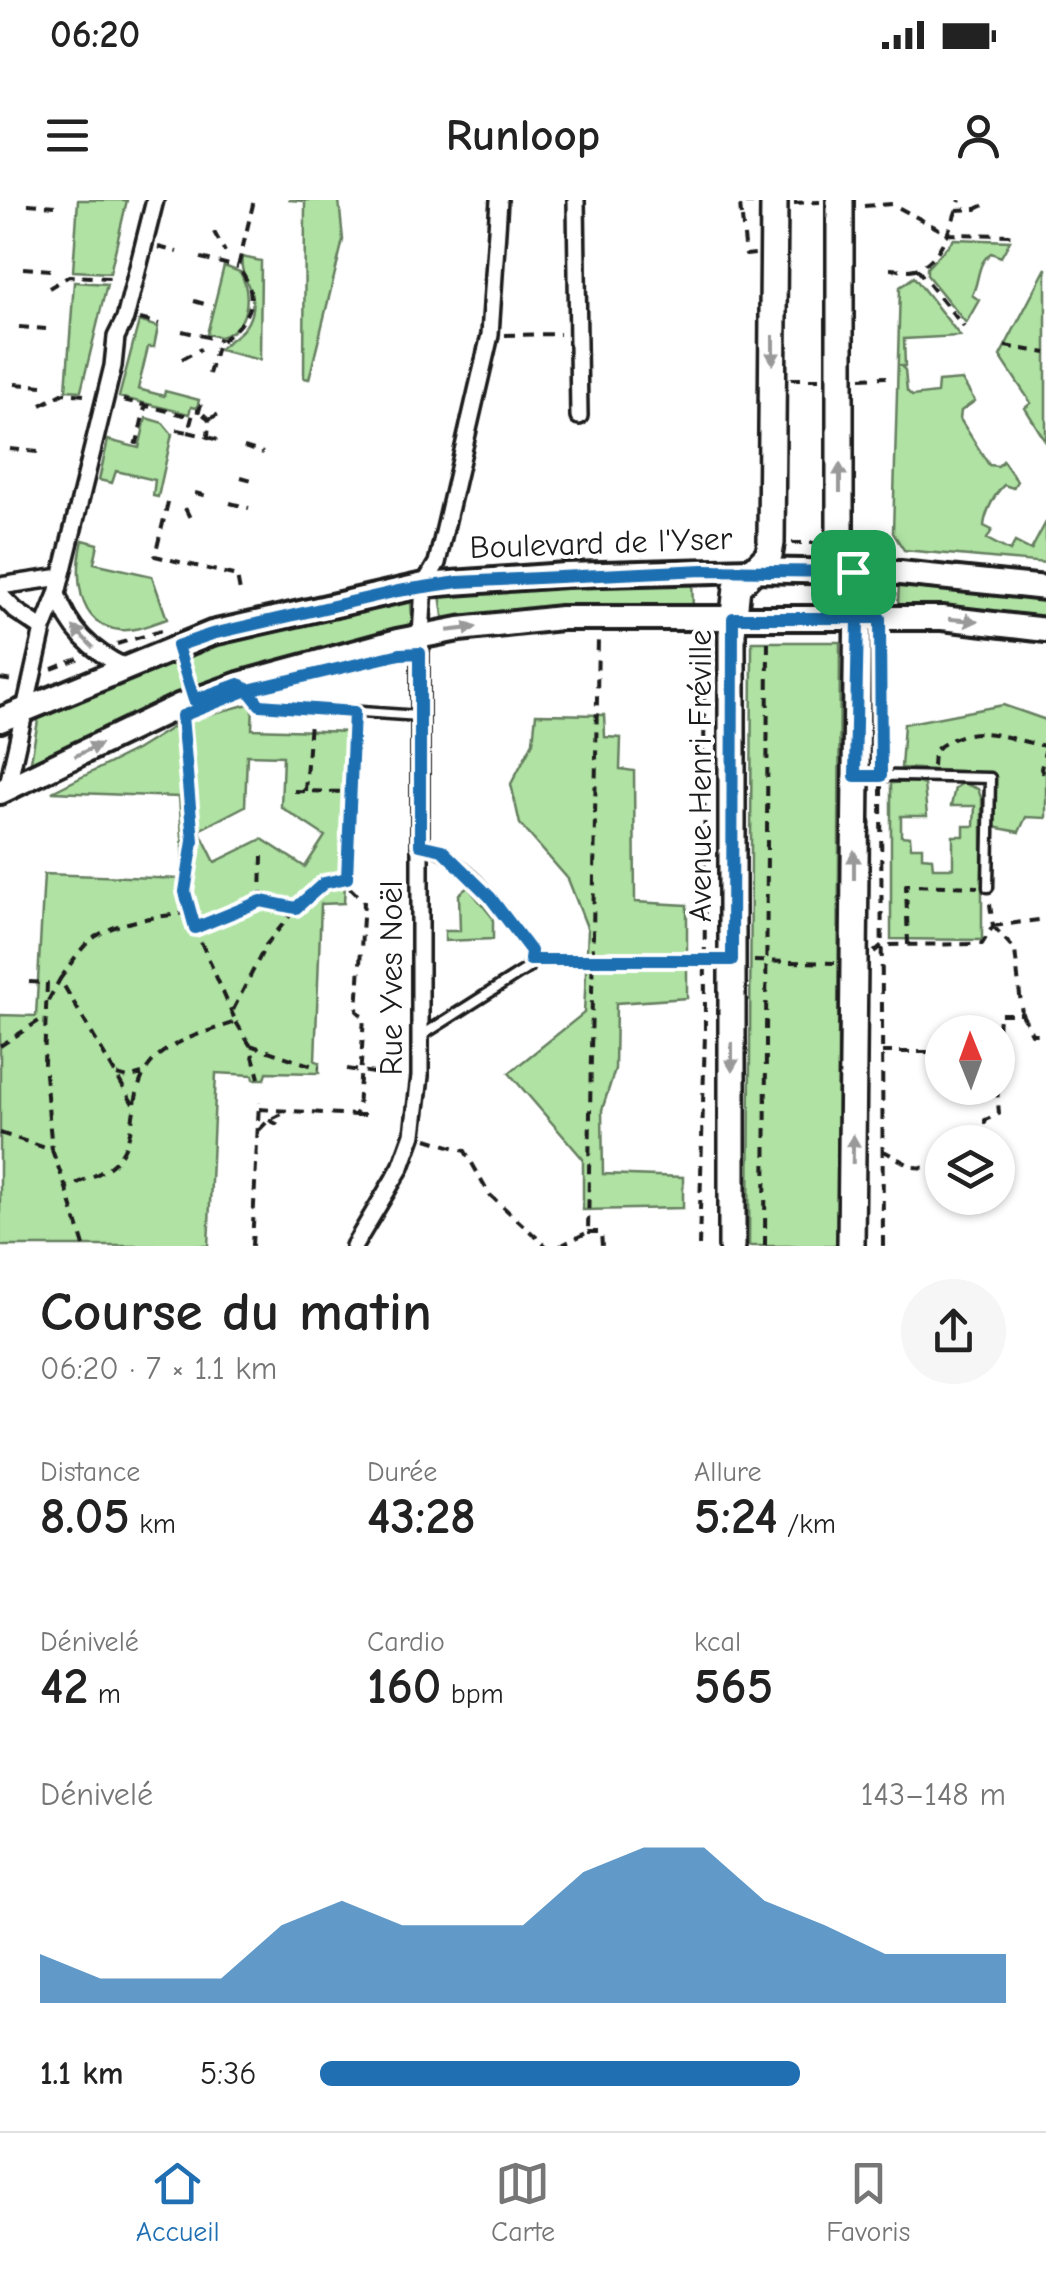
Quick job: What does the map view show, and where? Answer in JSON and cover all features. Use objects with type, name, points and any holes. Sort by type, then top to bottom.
[{"type":"main road","name":"Avenue Henri Fréville","points":[[732,1246],[732,960],[746,618],[737,587],[768,555],[771,543],[768,202]]},
{"type":"main road","points":[[848,203],[840,544],[858,584],[868,776],[854,962],[851,1246]]},
{"type":"main road","name":"Boulevard de l'Yser","points":[[0,720],[125,666],[212,634],[424,586],[566,575],[752,570],[934,575],[1046,588]]},
{"type":"main road","points":[[4,791],[181,705],[239,684],[422,635],[561,618],[942,618],[1046,630]]},
{"type":"street","points":[[4,791],[43,629],[59,586],[113,366],[116,337],[125,319],[155,200]]},
{"type":"street","name":"Rue Yves Noël","points":[[354,1246],[401,1166],[413,1134],[420,1076],[419,716],[424,586],[437,563],[490,335],[499,200]]},
{"type":"street","points":[[576,200],[578,416]]},
{"type":"street","points":[[0,586],[59,586]]},
{"type":"street","points":[[59,586],[70,624],[82,640],[125,666]]},
{"type":"street","points":[[0,595],[43,629]]},
{"type":"lane","points":[[239,684],[260,705],[419,716]]},
{"type":"lane","points":[[868,776],[990,778],[988,887]]},
{"type":"lane","points":[[420,845],[442,850],[490,897],[531,951],[528,968],[420,1036]]},
{"type":"path","points":[[182,331],[220,340],[236,332],[248,308],[249,288],[238,267],[254,200]]},
{"type":"path","points":[[890,270],[917,269],[931,258],[948,234],[960,200]]},
{"type":"path","points":[[956,210],[976,209],[989,201]]},
{"type":"path","points":[[746,250],[740,204],[768,202],[892,204],[948,234],[1012,236]]},
{"type":"path","points":[[28,204],[54,206]]},
{"type":"path","points":[[214,232],[225,252]]},
{"type":"path","points":[[158,247],[177,252]]},
{"type":"path","points":[[200,258],[238,267]]},
{"type":"path","points":[[24,268],[50,270]]},
{"type":"path","points":[[917,269],[964,327]]},
{"type":"path","points":[[49,288],[69,276],[112,278]]},
{"type":"path","points":[[194,301],[208,305]]},
{"type":"path","points":[[140,319],[159,324]]},
{"type":"path","points":[[19,328],[46,330]]},
{"type":"path","points":[[490,335],[577,334]]},
{"type":"path","points":[[208,374],[220,340]]},
{"type":"path","points":[[1005,346],[1046,353]]},
{"type":"path","points":[[182,359],[201,348]]},
{"type":"path","points":[[849,379],[886,378]]},
{"type":"path","points":[[782,380],[830,379]]},
{"type":"path","points":[[15,384],[42,386]]},
{"type":"path","points":[[41,405],[64,393],[84,395]]},
{"type":"path","points":[[118,398],[192,417]]},
{"type":"path","points":[[200,411],[202,400]]},
{"type":"path","points":[[134,442],[137,443],[146,405]]},
{"type":"path","points":[[188,432],[194,410],[200,411],[208,419],[208,437]]},
{"type":"path","points":[[208,419],[221,413]]},
{"type":"path","points":[[176,430],[221,441]]},
{"type":"path","points":[[244,447],[264,453]]},
{"type":"path","points":[[10,450],[38,452]]},
{"type":"path","points":[[241,477],[256,481]]},
{"type":"path","points":[[195,493],[207,496]]},
{"type":"path","points":[[168,502],[155,556],[237,576],[241,597]]},
{"type":"path","points":[[230,503],[249,508]]},
{"type":"path","points":[[185,508],[193,524]]},
{"type":"path","points":[[699,1246],[705,960],[704,618]]},
{"type":"path","points":[[746,618],[767,634],[770,642],[765,1246]]},
{"type":"path","points":[[588,1232],[598,632]]},
{"type":"path","points":[[0,679],[13,681]]},
{"type":"path","points":[[880,696],[868,776],[882,945],[883,1246]]},
{"type":"path","points":[[181,705],[193,841],[185,892],[195,928]]},
{"type":"path","points":[[305,791],[311,709]]},
{"type":"path","points":[[354,712],[347,885],[366,902],[362,988],[357,1011],[364,1017],[364,1033],[355,1115]]},
{"type":"path","points":[[932,776],[934,751],[950,738],[974,732],[1001,733],[1046,747],[1041,770],[1046,780]]},
{"type":"path","points":[[294,791],[349,792]]},
{"type":"path","points":[[180,817],[188,807]]},
{"type":"path","points":[[261,901],[262,856]]},
{"type":"path","points":[[232,1012],[266,945],[296,908],[324,883],[347,878]]},
{"type":"path","points":[[908,945],[906,884],[988,887],[993,926],[1014,950],[1022,1014],[1032,1034],[1046,1034]]},
{"type":"path","points":[[195,928],[261,901],[296,908]]},
{"type":"path","points":[[46,1005],[82,948],[98,935],[146,919],[186,913],[250,1045],[259,1078]]},
{"type":"path","points":[[993,926],[1046,919]]},
{"type":"path","points":[[882,945],[982,944],[993,926]]},
{"type":"path","points":[[960,945],[960,957]]},
{"type":"path","points":[[530,960],[854,962]]},
{"type":"path","points":[[60,979],[133,1104]]},
{"type":"path","points":[[30,982],[47,983],[44,1063],[52,1150],[84,1246]]},
{"type":"path","points":[[999,1015],[1022,1014]]},
{"type":"path","points":[[0,1046],[45,1017]]},
{"type":"path","points":[[66,1188],[114,1164],[128,1143],[133,1104],[144,1073],[154,1059],[190,1038],[236,1022]]},
{"type":"path","points":[[250,1045],[319,1068]]},
{"type":"path","points":[[882,1052],[925,1052]]},
{"type":"path","points":[[347,1069],[374,1074]]},
{"type":"path","points":[[113,1072],[128,1078],[144,1073]]},
{"type":"path","points":[[985,1125],[985,1120],[999,1114],[999,1105]]},
{"type":"path","points":[[252,1246],[259,1106],[372,1116]]},
{"type":"path","points":[[258,1131],[269,1120],[288,1111]]},
{"type":"path","points":[[269,1120],[285,1128]]},
{"type":"path","points":[[0,1133],[52,1150]]},
{"type":"path","points":[[413,1134],[465,1150],[490,1195],[546,1246]]},
{"type":"path","points":[[882,1150],[913,1167],[925,1168]]},
{"type":"path","points":[[560,1246],[588,1232],[601,1232],[602,1246]]},
{"type":"green space","points":[[78,200],[127,200],[110,273],[73,271]]},
{"type":"green space","points":[[288,200],[339,200],[343,240],[309,379],[304,378],[305,201]]},
{"type":"green space","points":[[954,239],[1010,241],[1001,257],[991,253],[983,262],[972,295],[979,300],[966,323],[927,275],[927,268]]},
{"type":"green space","points":[[242,257],[261,261],[260,360],[219,350],[242,330],[252,312]]},
{"type":"green space","points":[[224,266],[240,272],[247,301],[237,327],[220,337],[207,334]]},
{"type":"green space","points":[[1046,268],[1046,442],[1025,408],[1031,403],[1000,356]]},
{"type":"green space","points":[[914,277],[960,336],[904,339],[905,366],[901,366],[907,391],[912,396],[937,393],[938,382],[962,380],[975,401],[961,411],[960,419],[989,465],[998,466],[1003,461],[1017,481],[1013,488],[1004,485],[991,504],[984,526],[992,530],[987,539],[1010,551],[1015,542],[1031,550],[1046,522],[1046,563],[904,550],[893,533],[900,287]]},
{"type":"green space","points":[[74,282],[107,284],[81,391],[66,390]]},
{"type":"green space","points":[[139,321],[158,327],[154,347],[148,347],[138,389],[199,400],[197,408],[191,407],[189,414],[119,397]]},
{"type":"green space","points":[[146,418],[163,423],[172,434],[158,497],[153,496],[155,480],[116,471],[112,483],[99,480],[108,440],[139,448]]},
{"type":"green space","points":[[83,540],[98,544],[94,563],[152,576],[167,619],[120,630],[94,618],[86,608],[79,582]]},
{"type":"green space","points":[[692,576],[693,611],[444,624],[440,594]]},
{"type":"green space","points":[[899,582],[1046,596],[1046,617],[898,606]]},
{"type":"green space","points":[[411,603],[413,630],[29,772],[39,715],[215,646]]},
{"type":"green space","points":[[752,642],[840,642],[837,1246],[749,1246]]},
{"type":"green space","points":[[253,703],[252,729],[352,732],[344,903],[321,904],[315,1061],[319,1062],[319,1073],[267,1072],[265,1079],[254,1079],[253,1075],[216,1073],[208,1246],[0,1246],[0,1015],[36,1016],[44,874],[182,879],[179,797],[52,792],[136,750],[183,721]],"holes":[[[247,755],[283,756],[281,807],[325,836],[305,867],[262,839],[215,862],[199,830],[245,806]]]},
{"type":"green space","points":[[1003,705],[1046,720],[1046,818],[1026,817],[1019,832],[993,827],[992,779],[975,772],[901,768],[904,724]]},
{"type":"green space","points":[[536,714],[604,715],[605,737],[621,738],[620,769],[634,771],[635,902],[687,905],[687,998],[616,1003],[615,1069],[602,1110],[603,1174],[683,1177],[683,1208],[583,1210],[583,1159],[509,1073],[584,1013],[588,930],[568,879],[520,824],[511,784],[533,742]]},
{"type":"green space","points":[[891,783],[924,785],[927,816],[901,816],[901,836],[910,837],[911,847],[922,847],[922,857],[932,858],[933,868],[953,868],[953,836],[964,836],[964,826],[974,826],[975,806],[951,806],[955,788],[963,783],[978,789],[982,800],[982,940],[891,939]]},
{"type":"green space","points":[[468,887],[493,918],[493,939],[445,941],[445,931],[460,931],[459,894]]},
{"type":"route","points":[[853,572],[703,570],[458,582],[398,591],[212,634],[177,646],[194,700],[239,684],[248,690],[260,705],[354,712],[347,878],[324,883],[296,908],[261,901],[195,928],[185,892],[193,841],[182,716],[248,690],[400,654],[420,653],[420,845],[442,850],[490,897],[531,951],[530,960],[732,960],[733,618],[858,618],[855,776],[881,776],[880,618],[858,618],[858,584],[853,572]]}]
